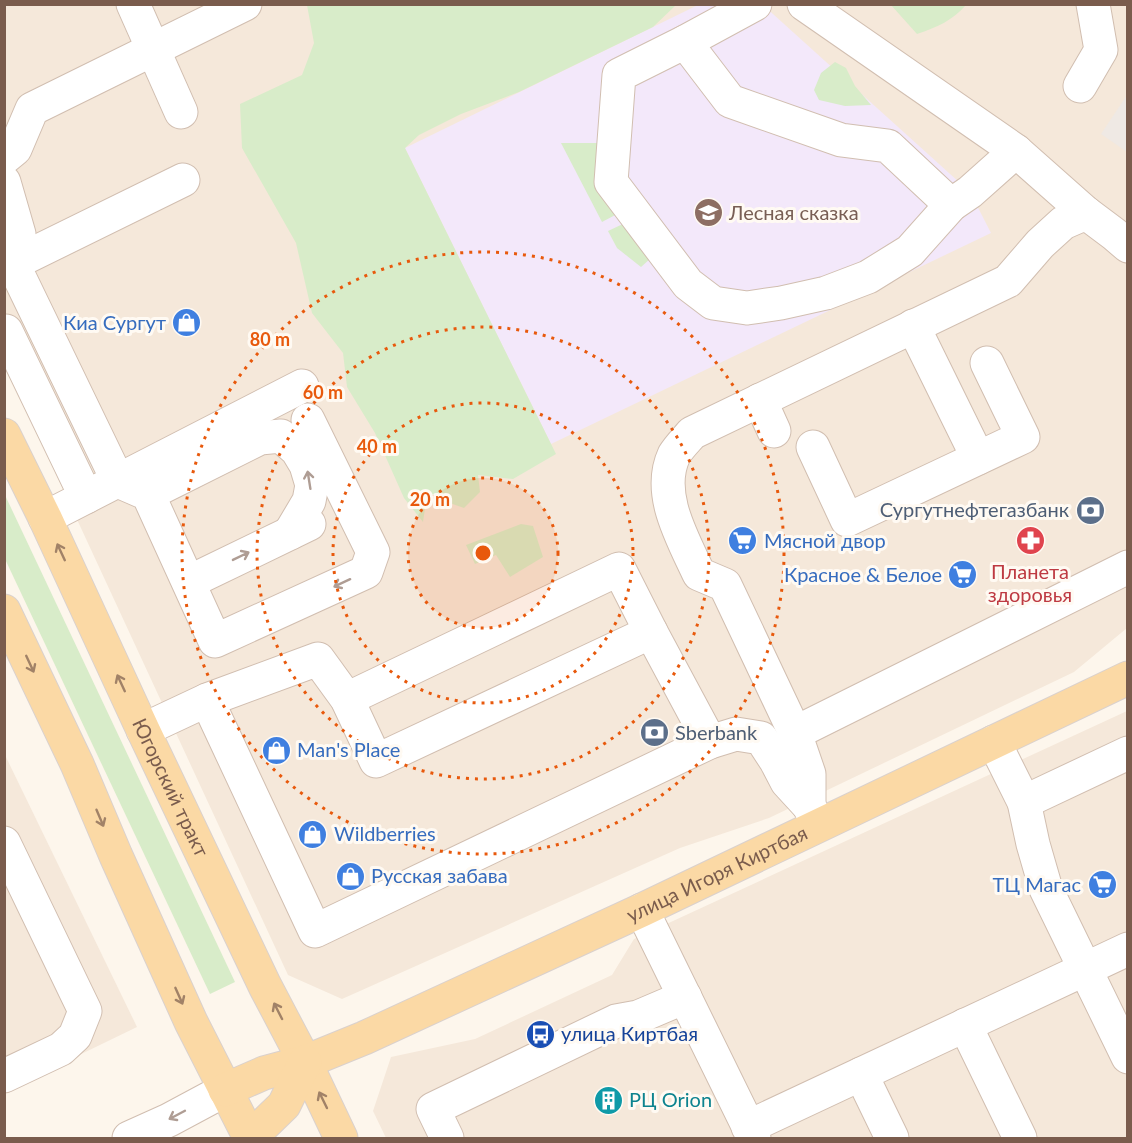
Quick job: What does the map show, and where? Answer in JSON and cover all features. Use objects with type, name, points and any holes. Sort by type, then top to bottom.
[{"type":"main road","name":"Югорский тракт","points":[[4,435],[265,986],[341,1138]]},
{"type":"main road","points":[[4,611],[77,764],[191,1022],[249,1138],[284,1105],[305,1062]]},
{"type":"main road","name":"улица Игоря Киртбая","points":[[225,1090],[264,1073],[305,1062],[364,1038],[642,910],[814,816],[994,742],[1128,678]]},
{"type":"street","points":[[133,4],[181,112]]},
{"type":"street","points":[[4,158],[15,149],[32,108],[245,4]]},
{"type":"street","points":[[755,4],[619,75],[611,182],[688,284],[713,303],[747,308],[781,303],[826,293],[868,277],[910,251],[951,206],[1016,151]]},
{"type":"street","points":[[804,4],[1016,151],[1086,213],[1128,246]]},
{"type":"street","points":[[1080,86],[1101,50],[1093,4]]},
{"type":"street","points":[[685,42],[730,100],[841,140],[888,146],[951,206]]},
{"type":"street","points":[[9,266],[183,180]]},
{"type":"street","points":[[4,182],[19,234],[9,266],[118,481],[148,494],[189,582],[215,641],[219,695],[315,931],[710,742],[736,734],[760,738],[787,782],[814,816]]},
{"type":"street","points":[[814,816],[809,774],[795,733],[725,585],[699,574],[673,518],[667,479],[675,455],[692,433],[1008,280],[1040,244],[1063,223],[1086,213]]},
{"type":"street","points":[[913,326],[978,458]]},
{"type":"street","points":[[6,331],[86,497]]},
{"type":"street","points":[[813,447],[847,520],[1023,437],[987,363]]},
{"type":"street","points":[[45,518],[302,386]]},
{"type":"street","points":[[760,400],[774,431]]},
{"type":"street","points":[[215,641],[366,572],[374,552],[308,420]]},
{"type":"street","points":[[148,494],[260,438],[281,436],[297,450],[306,465],[312,484],[309,501],[290,533]]},
{"type":"street","points":[[189,582],[349,504]]},
{"type":"street","points":[[795,733],[1128,567]]},
{"type":"street","points":[[347,699],[619,569],[710,742]]},
{"type":"street","points":[[143,730],[219,695],[318,659],[347,699],[376,761],[651,632]]},
{"type":"street","points":[[994,742],[1024,802],[1046,889],[1128,1057]]},
{"type":"street","points":[[1024,802],[1128,753]]},
{"type":"street","points":[[4,843],[85,1011],[75,1036],[61,1049],[4,1076]]},
{"type":"street","points":[[642,910],[751,1133],[861,1074],[1128,950]]},
{"type":"street","points":[[447,1138],[433,1109],[616,1021],[638,1017],[685,997]]},
{"type":"street","points":[[965,1025],[1020,1138]]},
{"type":"street","points":[[861,1074],[892,1138]]},
{"type":"street","name":"улица Игоря Киртбая","points":[[129,1138],[225,1090]]},
{"type":"shaded area","points":[[4,5],[1127,5],[1127,628],[1074,672],[769,818],[680,848],[342,999],[288,975],[5,364]]},
{"type":"shaded area","name":"Лесная сказка","points":[[698,5],[763,5],[970,192],[991,233],[551,444],[405,148]]},
{"type":"shaded area","points":[[1127,95],[1127,152],[1101,134]]},
{"type":"shaded area","points":[[1127,711],[1127,1138],[386,1138],[373,1111],[391,1057],[475,1039],[612,975],[634,939]]},
{"type":"shaded area","points":[[4,753],[137,1027],[5,1091],[4,1091]]},
{"type":"green space","points":[[307,5],[698,5],[675,6],[653,27],[519,92],[461,114],[419,135],[405,148],[556,454],[513,479],[478,475],[480,492],[464,508],[427,495],[423,522],[404,498],[375,433],[347,387],[343,353],[312,313],[296,243],[242,148],[240,104],[302,75],[314,43]]},
{"type":"green space","points":[[891,5],[966,5],[944,23],[917,34]]},
{"type":"green space","points":[[835,62],[846,68],[855,86],[871,105],[845,106],[819,100],[814,90],[821,73]]},
{"type":"green space","points":[[561,143],[602,143],[619,213],[602,222]]},
{"type":"green space","points":[[625,223],[651,258],[641,267],[617,248],[608,231]]},
{"type":"green space","points":[[4,493],[235,982],[210,994],[5,559]]},
{"type":"green space","points":[[521,524],[533,526],[543,557],[510,577],[496,555],[475,564],[466,545]]},
{"type":"place","name":"Лесная сказка","points":[[708,213]]},
{"type":"place","name":"Киа Сургут","points":[[187,323]]},
{"type":"place","name":"Сургутнефтегазбанк","points":[[1090,510]]},
{"type":"place","name":"Мясной двор","points":[[743,541]]},
{"type":"place","name":"Планета здоровья","points":[[1030,541]]},
{"type":"place","name":"Красное & Белое","points":[[963,575]]},
{"type":"place","name":"Sberbank","points":[[654,733]]},
{"type":"place","name":"Man's Place","points":[[276,750]]},
{"type":"place","name":"Wildberries","points":[[313,834]]},
{"type":"place","name":"Русская забава","points":[[350,876]]},
{"type":"place","name":"ТЦ Магас","points":[[1102,885]]},
{"type":"place","name":"улица Киртбая","points":[[540,1034]]},
{"type":"place","name":"РЦ Orion","points":[[608,1100]]}]
